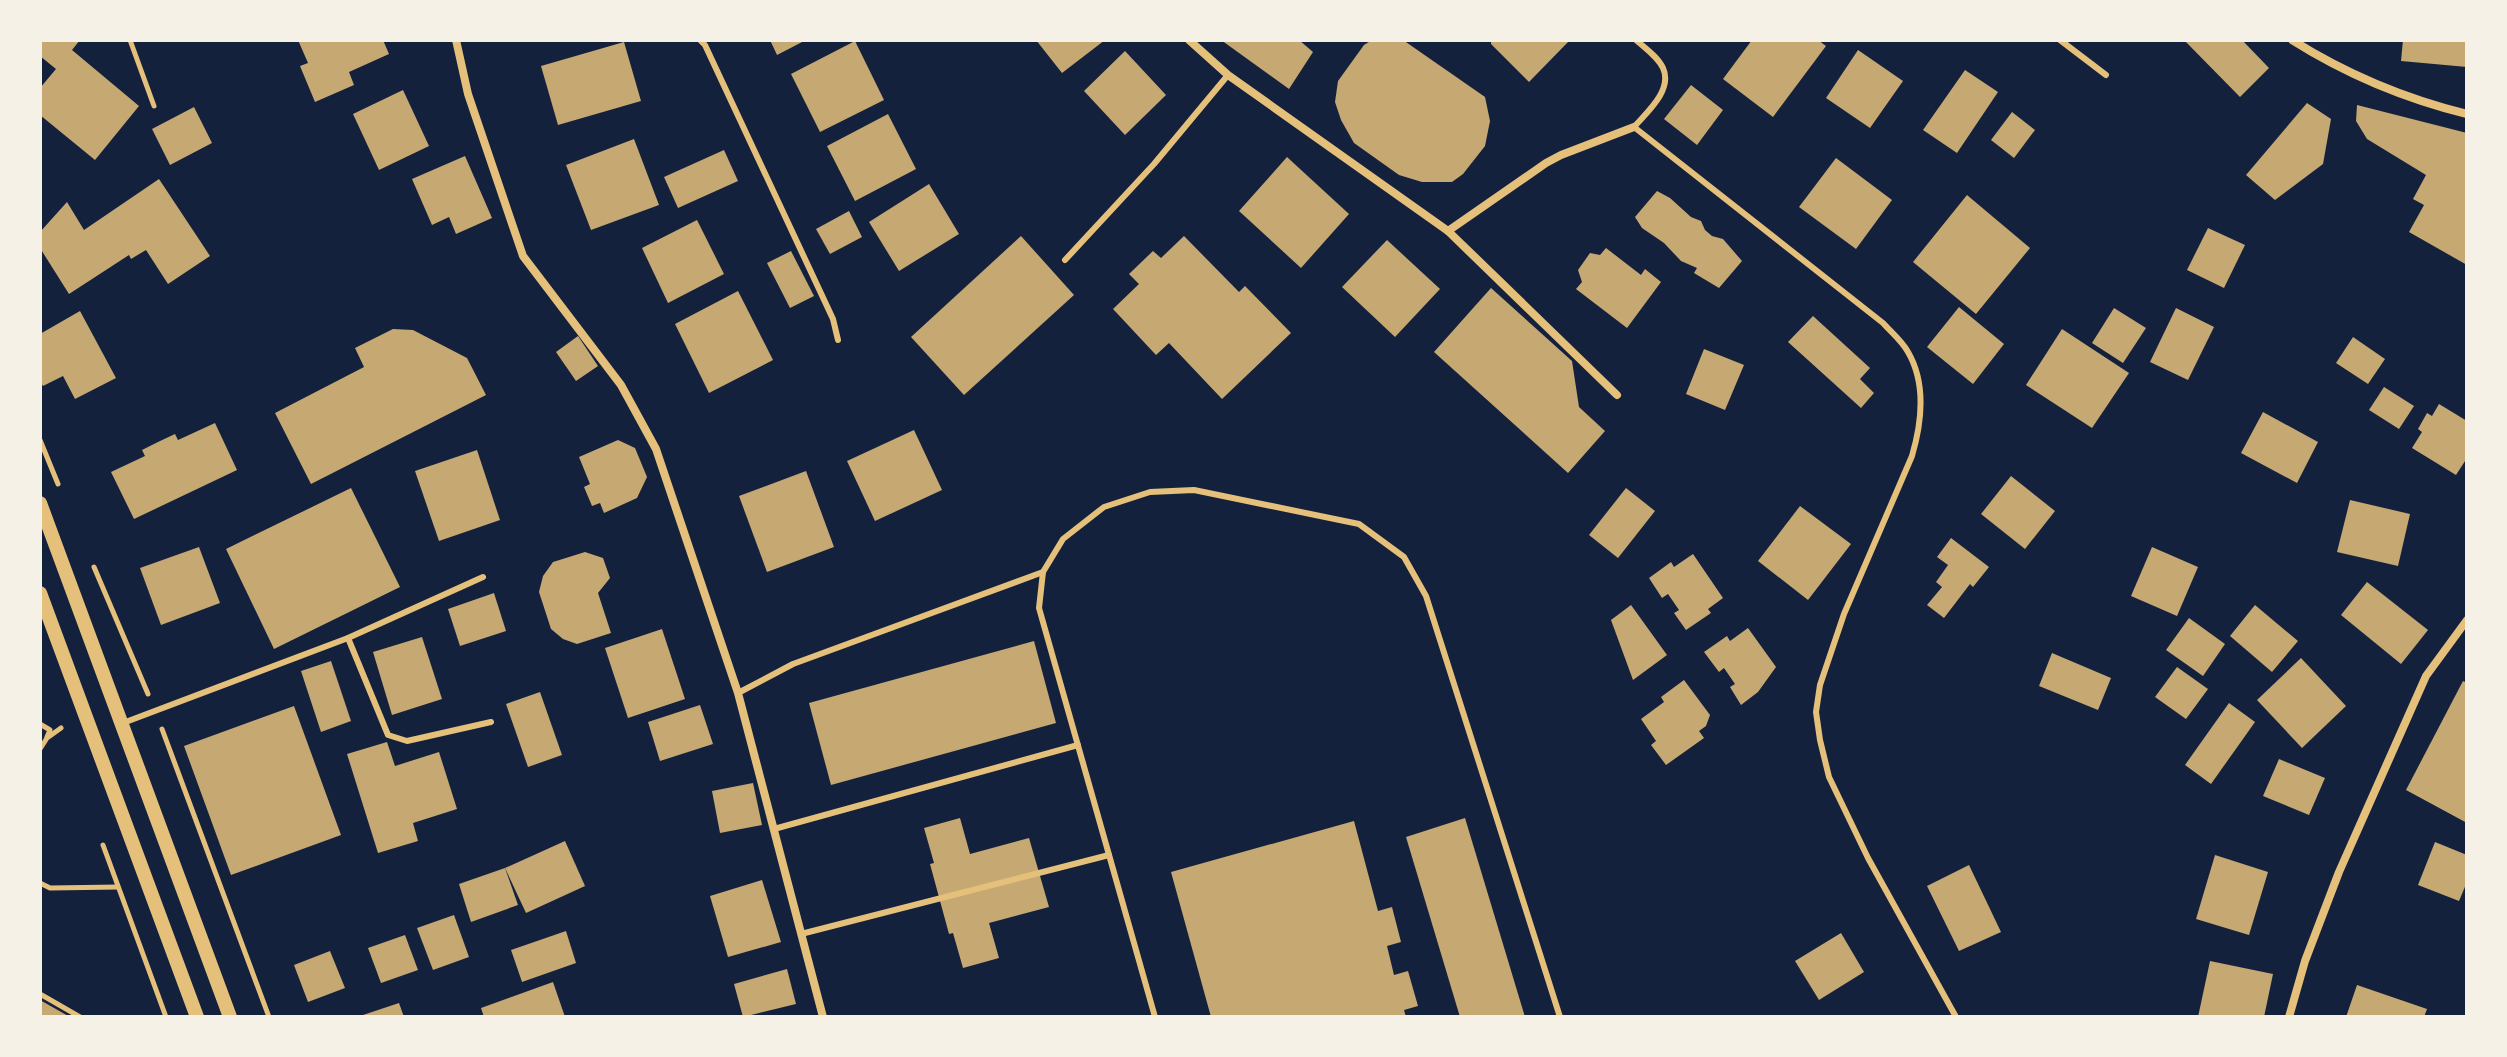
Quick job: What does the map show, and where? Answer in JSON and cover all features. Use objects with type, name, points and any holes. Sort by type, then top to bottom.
[{"type":"street","points":[[456,40],[468,94],[523,256],[621,385],[645,426],[672,493],[738,693],[823,1017]]},
{"type":"street","points":[[1189,40],[1228,75],[1448,231],[1617,395]]},
{"type":"street","points":[[2292,40],[2326,61],[2386,88],[2467,114]]},
{"type":"street","points":[[1448,231],[1546,163],[1634,127]]},
{"type":"street","points":[[40,503],[230,1017]]},
{"type":"street","points":[[40,593],[197,1017]]},
{"type":"street","points":[[2289,1017],[2305,961],[2339,872],[2426,676],[2467,620]]},
{"type":"lane","points":[[700,40],[833,319],[838,340]]},
{"type":"lane","points":[[1636,40],[1663,68],[1665,80],[1660,95],[1634,127],[1883,323],[1907,351],[1920,384],[1920,431],[1844,614],[1820,685],[1816,712],[1829,777],[1868,858],[1956,1017]]},
{"type":"lane","points":[[2060,40],[2106,75]]},
{"type":"lane","points":[[1065,260],[1154,164],[1228,75]]},
{"type":"lane","points":[[1155,1017],[1039,608],[1043,572],[1063,539],[1104,507],[1150,492],[1194,490],[1359,524],[1404,557],[1426,596],[1560,1017]]},
{"type":"lane","points":[[738,693],[793,664],[1043,572]]},
{"type":"lane","points":[[123,723],[348,638],[483,577]]},
{"type":"lane","points":[[348,638],[388,735],[407,741],[491,722]]},
{"type":"lane","points":[[774,829],[1078,745]]},
{"type":"lane","points":[[801,934],[1109,855]]},
{"type":"path","points":[[130,40],[154,106]]},
{"type":"path","points":[[40,440],[59,487]]},
{"type":"path","points":[[89,557],[155,711],[269,1017]]},
{"type":"path","points":[[40,724],[50,730],[40,749]]},
{"type":"path","points":[[47,738],[61,728]]},
{"type":"path","points":[[40,883],[50,888],[118,887]]},
{"type":"path","points":[[40,994],[80,1017]]},
{"type":"building","points":[[40,40],[80,40],[72,50],[139,106],[95,160],[40,115],[40,88],[56,69],[40,56]]},
{"type":"building","points":[[298,40],[383,40],[389,54],[349,72],[354,85],[315,102],[300,66],[308,63]]},
{"type":"building","points":[[770,40],[806,40],[777,55]]},
{"type":"building","points":[[1036,40],[1105,40],[1062,73]]},
{"type":"building","points":[[1221,40],[1299,40],[1313,52],[1289,89]]},
{"type":"building","points":[[1372,40],[1403,40],[1485,97],[1490,121],[1485,146],[1463,174],[1452,182],[1422,182],[1399,175],[1354,143],[1341,120],[1335,102],[1338,81],[1364,45]]},
{"type":"building","points":[[1491,40],[1570,40],[1529,82],[1491,44]]},
{"type":"building","points":[[1752,40],[1818,40],[1826,46],[1773,117],[1723,79]]},
{"type":"building","points":[[2184,40],[2242,40],[2269,68],[2240,97]]},
{"type":"building","points":[[2403,40],[2467,40],[2467,67],[2401,61]]},
{"type":"building","points":[[855,41],[884,100],[820,132],[791,74]]},
{"type":"building","points":[[624,42],[641,101],[558,125],[541,66]]},
{"type":"building","points":[[1858,50],[1903,81],[1870,128],[1826,98]]},
{"type":"building","points":[[1125,51],[1166,95],[1125,135],[1084,91]]},
{"type":"building","points":[[1965,70],[1998,92],[1957,153],[1923,130]]},
{"type":"building","points":[[1691,85],[1723,110],[1697,145],[1664,119]]},
{"type":"building","points":[[403,90],[429,146],[379,170],[353,114]]},
{"type":"building","points":[[2307,103],[2331,119],[2323,164],[2275,200],[2246,175]]},
{"type":"building","points":[[2357,105],[2467,133],[2467,265],[2409,232],[2424,205],[2413,199],[2426,175],[2367,139],[2356,121]]},
{"type":"building","points":[[194,107],[212,143],[170,165],[152,129]]},
{"type":"building","points":[[2012,112],[2035,130],[2014,158],[1991,140]]},
{"type":"building","points":[[888,114],[916,169],[855,201],[827,146]]},
{"type":"building","points":[[634,139],[659,205],[591,230],[566,165]]},
{"type":"building","points":[[724,150],[738,181],[678,208],[664,177]]},
{"type":"building","points":[[465,156],[492,218],[456,234],[449,217],[432,225],[412,179]]},
{"type":"building","points":[[1287,157],[1349,214],[1301,268],[1239,211]]},
{"type":"building","points":[[1836,158],[1892,200],[1856,249],[1799,207]]},
{"type":"building","points":[[159,179],[210,256],[168,284],[146,250],[131,259],[129,255],[69,294],[40,248],[40,232],[67,202],[84,230]]},
{"type":"building","points":[[929,184],[959,234],[899,271],[869,222]]},
{"type":"building","points":[[1657,191],[1701,221],[1712,236],[1723,239],[1742,261],[1719,288],[1694,273],[1697,268],[1681,261],[1664,243],[1642,228],[1635,217]]},
{"type":"building","points":[[1967,195],[2030,248],[1976,314],[1913,262]]},
{"type":"building","points":[[849,211],[862,237],[830,254],[816,229]]},
{"type":"building","points":[[697,220],[724,274],[668,303],[642,248]]},
{"type":"building","points":[[2208,228],[2245,245],[2224,288],[2187,270]]},
{"type":"building","points":[[1021,236],[1074,295],[964,395],[911,337]]},
{"type":"building","points":[[1184,236],[1239,292],[1245,286],[1291,333],[1222,399],[1169,343],[1156,355],[1113,309],[1139,284],[1129,274],[1153,251],[1161,258]]},
{"type":"building","points":[[1387,240],[1440,289],[1395,337],[1342,287]]},
{"type":"building","points":[[1606,248],[1641,275],[1645,269],[1661,282],[1627,328],[1576,289],[1582,282],[1578,270],[1590,253],[1600,255]]},
{"type":"building","points":[[791,251],[814,296],[790,308],[767,263]]},
{"type":"building","points":[[1491,288],[1572,361],[1579,407],[1605,431],[1568,473],[1434,352]]},
{"type":"building","points":[[738,291],[773,360],[709,393],[675,324]]},
{"type":"building","points":[[1959,307],[2004,344],[1973,384],[1927,347]]},
{"type":"building","points":[[2114,308],[2146,328],[2123,363],[2092,343]]},
{"type":"building","points":[[2176,308],[2214,327],[2188,380],[2150,362]]},
{"type":"building","points":[[80,311],[116,378],[75,399],[63,376],[43,386],[40,381],[40,334]]},
{"type":"building","points":[[1813,316],[1870,368],[1860,379],[1874,393],[1861,408],[1788,342]]},
{"type":"building","points":[[393,329],[413,330],[467,358],[486,395],[311,484],[275,413],[364,367],[355,348]]},
{"type":"building","points":[[2062,329],[2129,373],[2092,428],[2026,385]]},
{"type":"building","points":[[578,336],[598,366],[576,381],[556,352]]},
{"type":"building","points":[[2353,337],[2385,359],[2368,384],[2336,363]]},
{"type":"building","points":[[1704,349],[1744,365],[1725,410],[1686,394]]},
{"type":"building","points":[[2384,387],[2414,406],[2399,429],[2369,410]]},
{"type":"building","points":[[2439,404],[2467,421],[2467,458],[2456,475],[2412,448],[2422,432],[2418,429],[2427,413],[2432,416]]},
{"type":"building","points":[[2263,412],[2318,442],[2297,483],[2241,453]]},
{"type":"building","points":[[215,423],[237,470],[134,519],[111,472],[145,456],[142,450],[158,442],[175,434],[178,440]]},
{"type":"building","points":[[914,430],[942,490],[875,521],[847,461]]},
{"type":"building","points":[[618,440],[635,448],[647,477],[637,498],[604,513],[600,503],[592,506],[584,487],[590,484],[579,457]]},
{"type":"building","points":[[477,450],[500,520],[439,541],[415,471]]},
{"type":"building","points":[[806,471],[834,547],[767,572],[739,496]]},
{"type":"building","points":[[2011,476],[2055,511],[2025,549],[1981,514]]},
{"type":"building","points":[[351,488],[400,587],[274,649],[226,549]]},
{"type":"building","points":[[1626,488],[1655,511],[1618,558],[1589,535]]},
{"type":"building","points":[[2350,500],[2410,514],[2398,566],[2337,552]]},
{"type":"building","points":[[1800,506],[1851,544],[1808,600],[1758,561]]},
{"type":"building","points":[[1951,538],[1989,567],[1973,587],[1970,584],[1944,618],[1927,605],[1942,587],[1936,582],[1948,565],[1937,557]]},
{"type":"building","points":[[199,547],[220,603],[161,625],[140,568]]},
{"type":"building","points":[[2152,547],[2198,567],[2177,616],[2131,596]]},
{"type":"building","points":[[585,552],[603,558],[610,578],[598,593],[611,633],[577,644],[563,639],[551,629],[539,592],[543,576],[553,562]]},
{"type":"building","points":[[1693,554],[1723,598],[1708,609],[1711,613],[1686,630],[1674,613],[1679,610],[1668,594],[1662,598],[1649,578],[1671,562],[1674,567]]},
{"type":"building","points":[[2367,582],[2428,630],[2401,664],[2341,615]]},
{"type":"building","points":[[494,593],[506,631],[460,646],[448,609]]},
{"type":"building","points":[[1631,605],[1667,655],[1633,680],[1611,620]]},
{"type":"building","points":[[2255,605],[2298,641],[2272,672],[2230,636]]},
{"type":"building","points":[[2189,618],[2225,644],[2203,676],[2166,650]]},
{"type":"building","points":[[1748,628],[1776,667],[1758,692],[1741,705],[1730,687],[1735,684],[1724,668],[1719,672],[1704,652],[1727,636],[1730,641]]},
{"type":"building","points":[[662,629],[685,699],[628,718],[605,648]]},
{"type":"building","points":[[422,637],[442,699],[392,715],[373,652]]},
{"type":"building","points":[[1034,641],[1056,723],[831,785],[809,703]]},
{"type":"building","points":[[2052,653],[2111,678],[2098,710],[2039,686]]},
{"type":"building","points":[[2301,658],[2346,706],[2302,748],[2257,700]]},
{"type":"building","points":[[331,661],[351,721],[321,732],[301,671]]},
{"type":"building","points":[[2177,667],[2208,689],[2186,719],[2155,697]]},
{"type":"building","points":[[1684,680],[1710,715],[1706,726],[1699,731],[1704,738],[1666,765],[1651,745],[1656,741],[1641,719],[1664,702],[1661,697]]},
{"type":"building","points":[[2463,681],[2467,683],[2467,823],[2406,790]]},
{"type":"building","points":[[540,692],[562,755],[528,767],[506,704]]},
{"type":"building","points":[[2229,703],[2255,722],[2211,784],[2185,765]]},
{"type":"building","points":[[700,705],[713,744],[660,761],[648,722]]},
{"type":"building","points":[[294,706],[341,835],[231,875],[184,746]]},
{"type":"building","points":[[387,742],[395,766],[439,752],[457,809],[413,823],[418,841],[378,853],[347,754]]},
{"type":"building","points":[[2279,759],[2325,778],[2309,815],[2263,796]]},
{"type":"building","points":[[753,783],[762,825],[720,833],[712,791]]},
{"type":"building","points":[[960,818],[970,854],[1029,838],[1049,907],[989,923],[999,958],[963,968],[953,933],[949,934],[930,864],[934,863],[924,828]]},
{"type":"building","points":[[1465,818],[1525,1017],[1460,1017],[1406,837]]},
{"type":"building","points":[[1354,821],[1378,911],[1392,907],[1401,942],[1387,946],[1394,975],[1408,971],[1418,1006],[1404,1010],[1406,1017],[1211,1017],[1171,872]]},
{"type":"building","points":[[565,841],[585,886],[526,913],[505,868]]},
{"type":"building","points":[[2435,842],[2467,855],[2467,882],[2459,901],[2418,885]]},
{"type":"building","points":[[2215,855],[2268,872],[2249,935],[2196,919]]},
{"type":"building","points":[[1969,865],[2001,932],[1959,951],[1927,886]]},
{"type":"building","points":[[505,868],[518,905],[471,922],[459,884]]},
{"type":"building","points":[[762,880],[781,942],[728,957],[710,896]]},
{"type":"building","points":[[454,915],[469,957],[433,970],[417,928]]},
{"type":"building","points":[[566,931],[576,963],[522,982],[511,950]]},
{"type":"building","points":[[1841,933],[1864,972],[1819,1000],[1795,961]]},
{"type":"building","points":[[405,935],[418,970],[381,983],[368,948]]},
{"type":"building","points":[[330,951],[345,988],[308,1002],[294,965]]},
{"type":"building","points":[[2210,961],[2273,974],[2264,1017],[2198,1017]]},
{"type":"building","points":[[787,969],[796,1004],[743,1017],[734,984]]},
{"type":"building","points":[[553,982],[565,1017],[484,1017],[481,1008]]},
{"type":"building","points":[[2357,985],[2427,1009],[2424,1017],[2346,1017]]},
{"type":"building","points":[[40,1000],[70,1017],[40,1017]]},
{"type":"building","points":[[399,1003],[404,1017],[363,1017],[363,1015]]}]
